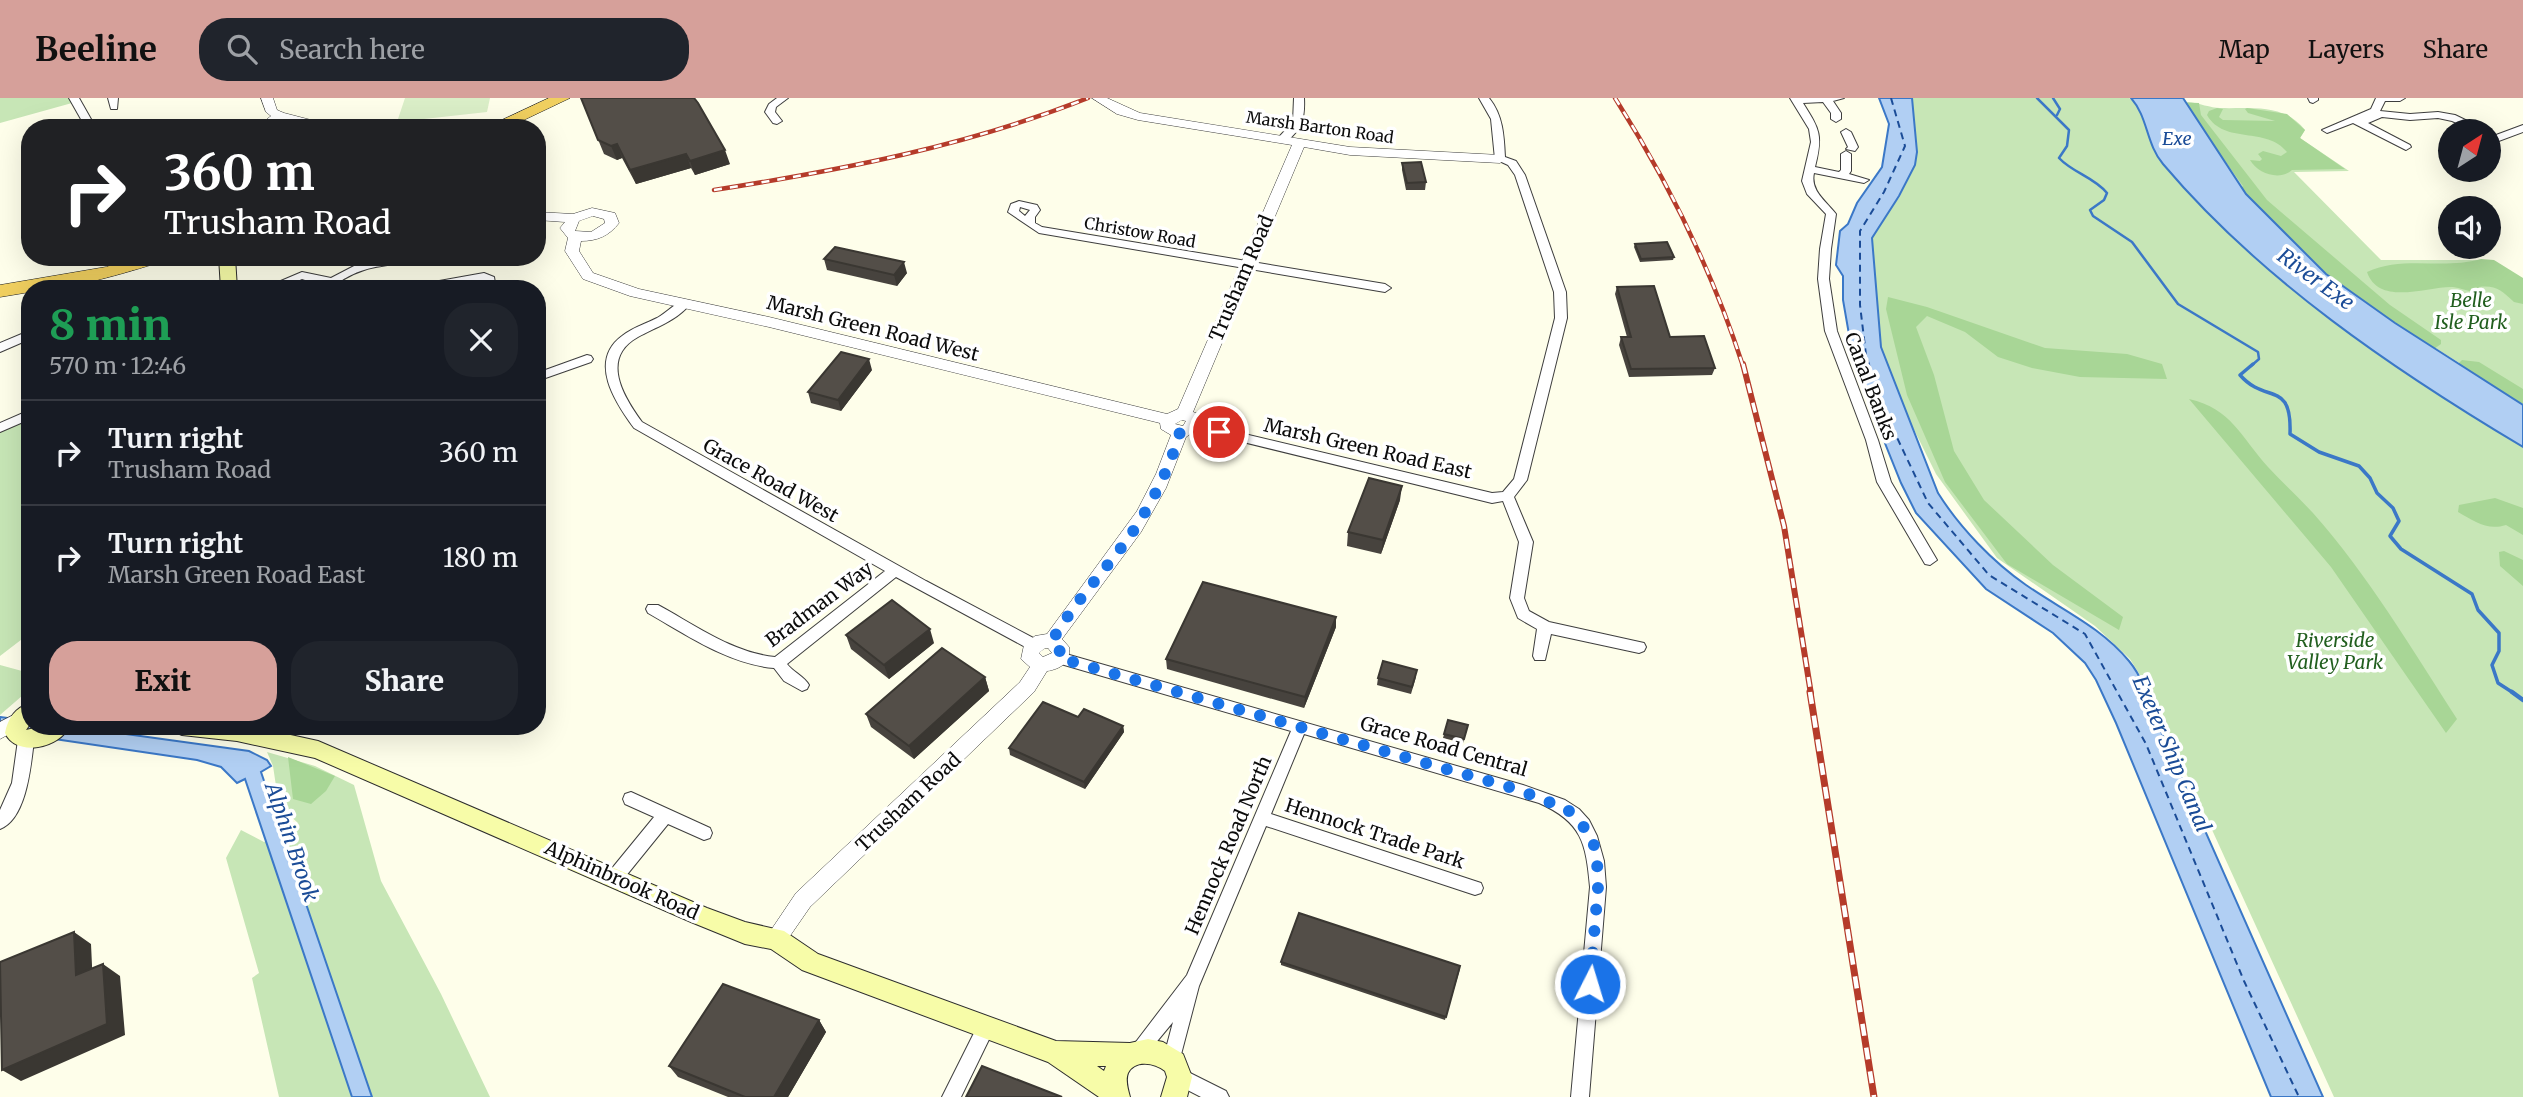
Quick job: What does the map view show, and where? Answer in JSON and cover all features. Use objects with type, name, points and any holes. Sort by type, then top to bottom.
[{"type":"highway","points":[[512,119],[562,98]]},
{"type":"highway","points":[[32,280],[81,266]]},
{"type":"highway","points":[[57,280],[128,266]]},
{"type":"highway","points":[[0,289],[21,283]]},
{"type":"highway","points":[[0,289],[21,286]]},
{"type":"main road","name":"Alphinbrook Road","points":[[250,735],[318,750],[745,933],[776,939],[810,962],[987,1025],[1056,1053],[1117,1096]]},
{"type":"main road","name":"Alphinbrook Road","points":[[1056,1053],[1134,1053],[1153,1050],[1175,1078]]},
{"type":"main road","points":[[1117,1096],[1115,1077],[1118,1068],[1134,1053]]},
{"type":"street","points":[[74,98],[86,119]]},
{"type":"street","points":[[261,98],[258,113],[267,119]]},
{"type":"street","points":[[267,98],[271,119]]},
{"type":"street","points":[[777,121],[770,112],[772,106],[783,98]]},
{"type":"street","name":"Marsh Barton Road","points":[[1098,98],[1138,117],[1282,141],[1414,156],[1500,159]]},
{"type":"street","points":[[1282,141],[1300,121],[1299,98]]},
{"type":"street","points":[[1484,98],[1490,104],[1499,129],[1500,159],[1512,163],[1520,175],[1560,292],[1561,309],[1553,356],[1530,445],[1520,480],[1507,496],[1526,542],[1518,588],[1518,605],[1523,614],[1545,627],[1639,647]]},
{"type":"street","points":[[1795,99],[1839,98]]},
{"type":"street","points":[[2358,121],[2375,111],[2382,98],[2400,98]]},
{"type":"street","points":[[1795,99],[1814,129],[1816,142],[1811,169],[1864,180]]},
{"type":"street","points":[[1826,99],[1836,113],[1836,119]]},
{"type":"street","points":[[2327,130],[2381,114],[2410,117],[2438,115],[2457,119]]},
{"type":"street","points":[[2358,121],[2406,147]]},
{"type":"street","points":[[2501,135],[2523,128]]},
{"type":"street","points":[[1841,176],[1846,171],[1849,151],[1853,146],[1846,132]]},
{"type":"street","name":"Trusham Road","points":[[776,939],[803,900],[1027,687],[1051,655],[1071,611],[1129,538],[1175,449],[1182,423],[1299,143]]},
{"type":"street","name":"Canal Banks","points":[[1811,169],[1807,181],[1811,192],[1831,214],[1822,276],[1826,317],[1872,440],[1884,481],[1930,560]]},
{"type":"street","points":[[593,212],[610,216],[611,225],[596,235],[579,260],[572,251],[572,228],[593,212]]},
{"type":"street","points":[[546,221],[596,235]]},
{"type":"street","name":"Christow Road","points":[[1030,224],[1039,230],[1385,288]]},
{"type":"street","name":"Marsh Green Road West","points":[[579,260],[583,270],[596,281],[1182,423]]},
{"type":"street","points":[[337,280],[366,266]]},
{"type":"street","points":[[290,280],[302,275],[317,280]]},
{"type":"street","points":[[463,280],[484,276],[490,280]]},
{"type":"street","name":"Grace Road West","points":[[684,304],[662,320],[629,336],[614,354],[612,367],[617,394],[638,425],[1034,645]]},
{"type":"street","points":[[0,348],[21,338]]},
{"type":"street","points":[[546,374],[587,359]]},
{"type":"street","points":[[0,428],[21,418]]},
{"type":"street","name":"Marsh Green Road East","points":[[1182,423],[1492,498],[1507,496]]},
{"type":"street","name":"Bradman Way","points":[[653,608],[733,651],[766,663],[778,663],[895,570]]},
{"type":"street","points":[[1540,656],[1545,627]]},
{"type":"street","points":[[1034,645],[1030,650],[1030,659],[1051,655]]},
{"type":"street","name":"Grace Road Central","points":[[1051,655],[1300,726],[1554,802],[1567,809],[1592,836],[1597,860],[1598,887],[1580,1097]]},
{"type":"street","points":[[778,663],[789,677],[802,685]]},
{"type":"street","name":"Hennock Road North","points":[[1175,1078],[1193,980],[1300,726]]},
{"type":"street","points":[[0,822],[20,789],[25,770],[25,735]]},
{"type":"street","points":[[631,799],[704,833]]},
{"type":"street","points":[[615,877],[665,815]]},
{"type":"street","name":"Hennock Trade Park","points":[[1262,818],[1475,888]]},
{"type":"street","name":"Hennock Road North","points":[[1134,1053],[1154,1034],[1193,980]]},
{"type":"street","points":[[951,1097],[987,1025]]},
{"type":"street","points":[[1175,1078],[1220,1097]]},
{"type":"green space","points":[[0,98],[70,98],[72,103],[0,123]]},
{"type":"green space","points":[[405,98],[490,98],[487,112],[398,119]]},
{"type":"green space","name":"Riverside Valley Park","points":[[1912,98],[2129,98],[2137,104],[2153,147],[2523,438],[2523,1097],[2334,1097],[2145,683],[2130,659],[2095,626],[1997,558],[1936,474],[1879,359],[1872,313],[1872,236],[1887,211],[1899,198],[1916,163]]},
{"type":"green space","points":[[2173,102],[2199,103],[2201,115],[2267,200],[2390,305],[2441,340],[2441,344],[2431,351],[2347,294],[2337,281],[2305,262],[2308,255],[2301,252],[2236,193],[2243,186],[2201,128]]},
{"type":"green space","name":"Belle Isle Park","points":[[2187,102],[2216,108],[2266,109],[2277,111],[2297,121],[2305,130],[2300,138],[2349,171],[2294,172],[2381,260],[2483,260],[2523,286],[2523,403],[2434,347],[2247,194]]},
{"type":"green space","points":[[2247,108],[2287,114],[2305,130],[2300,138],[2345,169],[2292,170],[2282,175],[2264,172],[2250,160],[2260,161],[2262,159],[2258,154],[2263,151],[2281,156],[2287,152],[2268,139],[2224,130],[2214,124],[2207,115],[2209,111],[2223,109],[2219,117],[2223,120],[2275,121],[2248,113],[2245,109]]},
{"type":"green space","points":[[2494,260],[2523,278],[2523,304],[2514,302],[2502,292],[2490,287],[2479,287],[2475,292],[2453,287],[2393,292],[2373,283],[2367,272],[2395,264]]},
{"type":"green space","points":[[1888,297],[1927,307],[2045,348],[2127,354],[2162,364],[2167,379],[2080,377],[2032,368],[1998,357],[1965,332],[1927,316],[1916,327],[1934,375],[1954,451],[1984,500],[2053,565],[2123,617],[2119,630],[2007,564],[1945,482],[1907,395],[1886,309]]},
{"type":"green space","points":[[2462,360],[2479,362],[2523,389],[2523,404],[2495,395],[2455,367]]},
{"type":"green space","points":[[2189,399],[2216,409],[2226,417],[2268,467],[2313,513],[2352,561],[2457,719],[2446,733],[2331,567]]},
{"type":"green space","points":[[21,423],[21,640],[0,656],[0,432]]},
{"type":"green space","points":[[2495,498],[2523,508],[2523,535],[2506,525],[2493,527],[2481,524],[2458,512],[2459,505]]},
{"type":"green space","points":[[2504,551],[2523,560],[2523,586],[2500,566],[2499,552]]},
{"type":"green space","points":[[0,665],[21,671],[21,697],[0,715]]},
{"type":"green space","points":[[267,752],[315,766],[354,785],[381,881],[441,994],[490,1097],[279,1097],[252,978],[259,973],[226,858],[241,830],[264,842],[298,823],[279,806],[273,766]]},
{"type":"green space","points":[[288,757],[335,776],[326,791],[311,804],[293,799]]},
{"type":"water","name":"Exeter Ship Canal","points":[[1879,98],[1912,98],[1917,152],[1915,165],[1899,196],[1872,238],[1881,347],[1938,493],[1978,544],[2001,566],[2106,638],[2138,674],[2323,1097],[2271,1097],[2116,723],[2085,663],[2053,633],[1986,589],[1916,513],[1901,483],[1870,406],[1851,346],[1843,300],[1843,276],[1836,265],[1840,231],[1848,224],[1857,203],[1882,167],[1889,124]]},
{"type":"water","name":"Exe","points":[[2131,98],[2183,98],[2246,194],[2326,274],[2395,323],[2523,405],[2523,447],[2378,354],[2331,320],[2242,246],[2201,206],[2157,156],[2137,105]]},
{"type":"water","points":[[0,717],[21,720],[21,734],[0,731]]},
{"type":"water","points":[[27,735],[133,735],[249,751],[267,760],[271,766],[261,772],[372,1097],[352,1097],[245,779],[237,783],[221,767],[197,760]]},
{"type":"building","points":[[581,98],[694,98],[725,150],[690,161],[686,154],[630,170],[617,144],[611,146],[598,140]]},
{"type":"building","points":[[1421,162],[1426,182],[1407,183],[1402,163]]},
{"type":"building","points":[[1667,242],[1674,257],[1641,259],[1635,244]]},
{"type":"building","points":[[835,247],[904,262],[894,275],[824,259]]},
{"type":"building","points":[[1654,286],[1670,337],[1704,336],[1715,368],[1631,369],[1621,337],[1631,337],[1617,287]]},
{"type":"building","points":[[841,352],[869,359],[838,400],[808,392]]},
{"type":"building","points":[[1369,478],[1402,486],[1383,540],[1348,532]]},
{"type":"building","points":[[1203,582],[1336,617],[1305,697],[1166,659]]},
{"type":"building","points":[[892,600],[930,629],[884,665],[846,635]]},
{"type":"building","points":[[942,648],[985,677],[909,746],[866,714]]},
{"type":"building","points":[[1383,661],[1417,670],[1412,687],[1378,678]]},
{"type":"building","points":[[1043,702],[1078,717],[1084,709],[1123,726],[1084,782],[1009,748]]},
{"type":"building","points":[[1448,720],[1468,725],[1464,739],[1444,734]]},
{"type":"building","points":[[1299,913],[1460,966],[1446,1017],[1281,962]]},
{"type":"building","points":[[74,932],[76,975],[103,964],[107,1024],[2,1070],[0,962]]},
{"type":"building","points":[[723,984],[819,1020],[774,1097],[745,1097],[669,1066]]},
{"type":"building","points":[[982,1066],[1062,1097],[966,1097]]},
{"type":"waterway","points":[[2037,98],[2069,130],[2067,146],[2059,158],[2107,193],[2104,200],[2090,210],[2093,216],[2132,242],[2178,304],[2258,352],[2259,359],[2251,366]]},
{"type":"waterway","points":[[2053,98],[2060,109],[2057,115]]},
{"type":"waterway","points":[[2253,364],[2240,375],[2250,384],[2282,399],[2287,406],[2290,434],[2319,452],[2359,466],[2370,478],[2377,493],[2393,508],[2399,521],[2390,536],[2401,549],[2472,594],[2478,610],[2499,633],[2499,651],[2492,665],[2498,683],[2513,693]]},
{"type":"waterway","points":[[2513,693],[2523,700]]},
{"type":"ferry route","points":[[1891,98],[1905,146],[1884,192],[1860,231],[1860,305],[1866,355],[1883,408],[1928,503],[1989,575],[2085,634],[2146,744],[2244,981],[2299,1097]]},
{"type":"railway","points":[[714,190],[857,165],[950,143],[997,130],[1088,98]]},
{"type":"railway","points":[[1615,98],[1688,228],[1718,296],[1743,366]]},
{"type":"railway","points":[[1743,364],[1784,526],[1811,694]]},
{"type":"railway","points":[[1810,692],[1874,1097]]},
{"type":"route","points":[[1219,432],[1194,426],[1190,430],[1180,432],[1175,449],[1129,538],[1071,611],[1052,641],[1060,647],[1059,658],[1516,789],[1567,809],[1592,836],[1597,860],[1598,887],[1590,984]]},
{"type":"water label","name":"River Exe","points":[[2316,279]]},
{"type":"water label","name":"Alphin Brook","points":[[292,842]]}]
